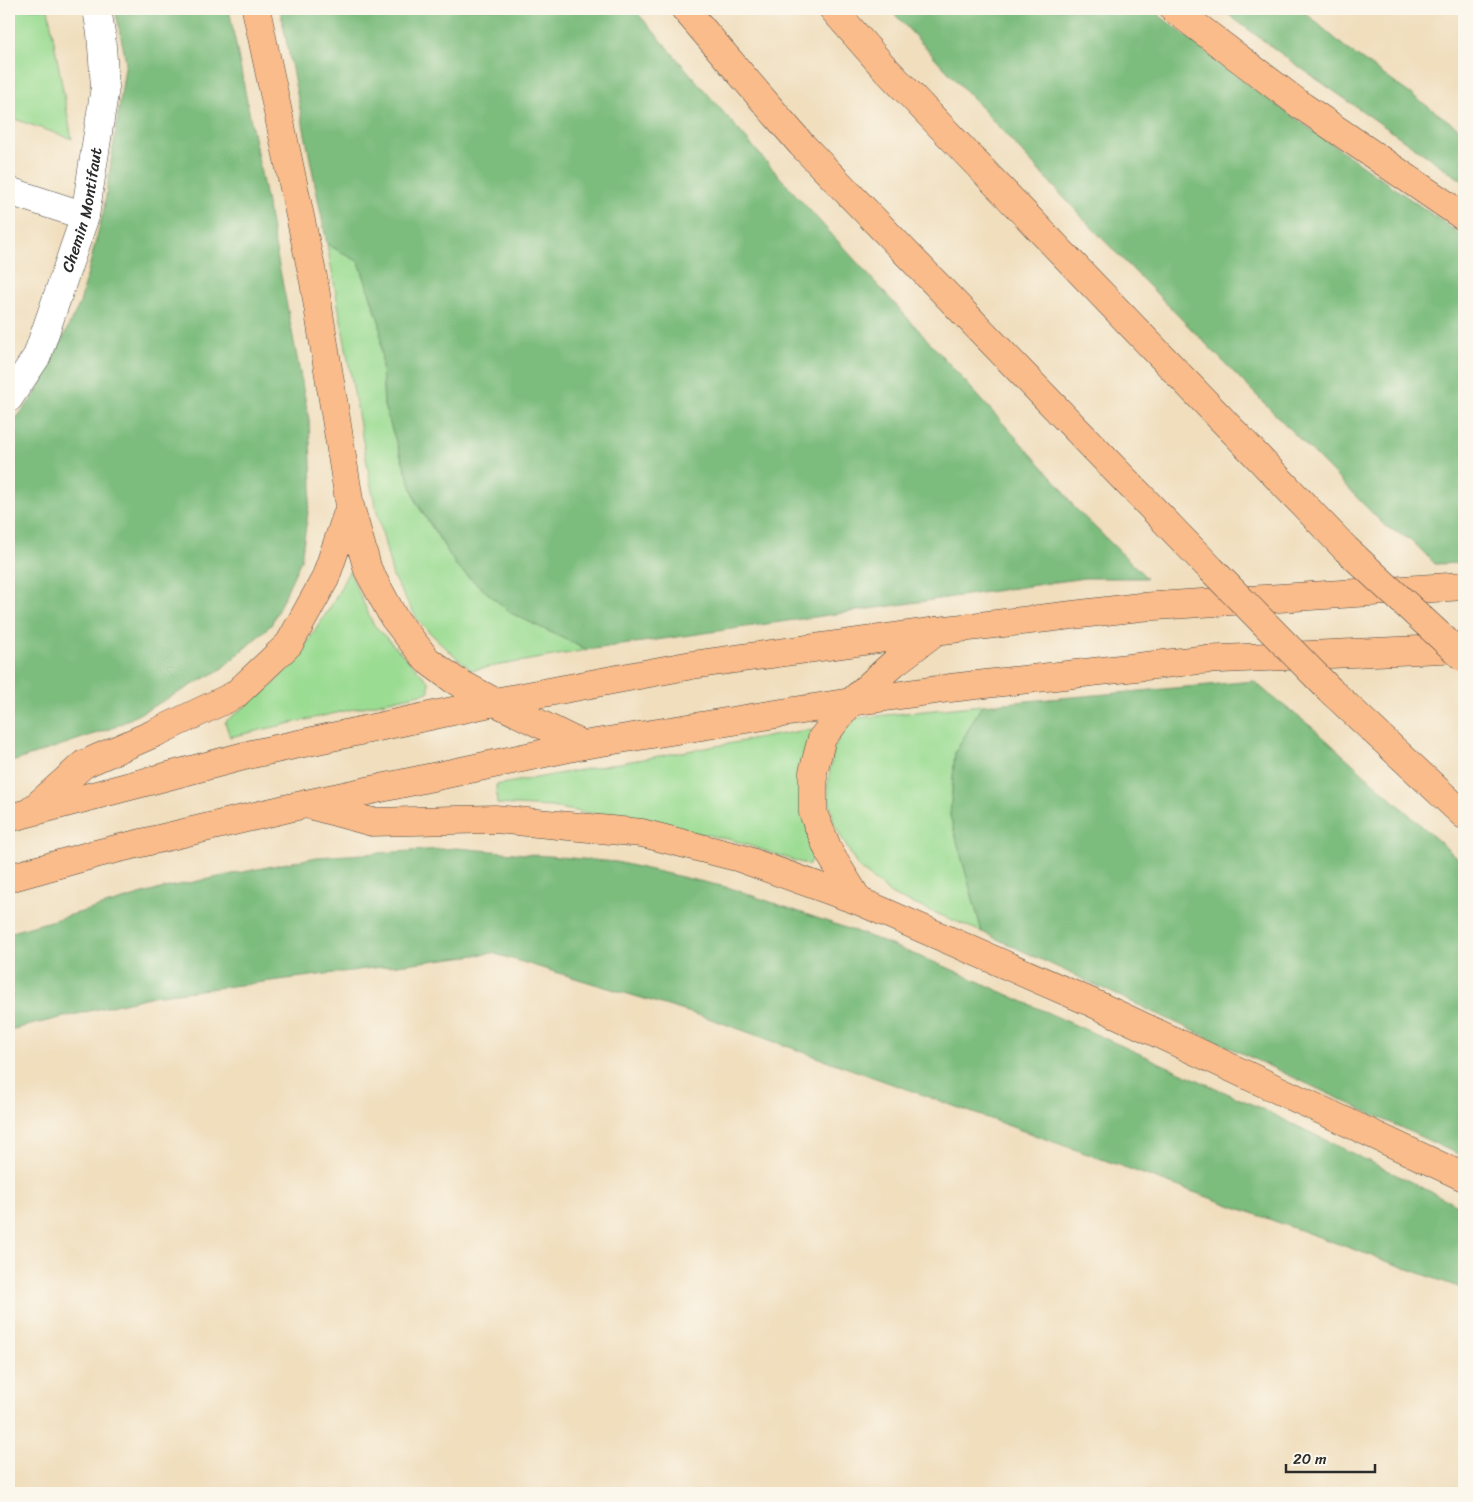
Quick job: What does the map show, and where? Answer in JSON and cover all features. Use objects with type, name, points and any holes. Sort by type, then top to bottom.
[{"type":"main road","points":[[256,9],[314,282],[350,506],[368,570],[394,618],[427,660],[454,680],[583,745]]},
{"type":"main road","points":[[685,9],[801,144],[1211,569],[1330,690],[1464,815]]},
{"type":"main road","points":[[833,9],[881,64],[1346,549],[1464,658]]},
{"type":"main road","points":[[1174,9],[1302,106],[1464,217]]},
{"type":"main road","points":[[20,814],[84,764],[235,695],[289,644],[325,580],[350,506]]},
{"type":"main road","points":[[20,814],[252,754],[495,702],[692,665],[936,630],[1140,607],[1464,586]]},
{"type":"main road","points":[[859,901],[830,854],[813,813],[813,772],[822,738],[851,702],[936,630]]},
{"type":"main road","points":[[9,878],[95,854],[306,804],[583,745],[851,702],[950,688],[1199,660],[1464,648]]},
{"type":"main road","points":[[306,804],[372,822],[495,819],[642,833],[740,858],[859,901],[1095,1004],[1464,1177]]},
{"type":"street","name":"Chemin Montifaut","points":[[9,398],[37,356],[85,216],[106,87],[101,33],[96,9]]},
{"type":"street","points":[[9,191],[85,216]]},
{"type":"green space","points":[[9,9],[48,9],[72,139],[9,117]]},
{"type":"green space","points":[[115,9],[229,9],[309,419],[312,485],[301,560],[271,625],[220,670],[115,727],[9,763],[9,427],[35,395],[80,303],[104,209],[126,61]]},
{"type":"green space","points":[[280,9],[634,9],[776,173],[1060,486],[1074,507],[1147,578],[1084,578],[587,650],[511,613],[458,568],[417,503],[384,406],[380,324],[359,262],[327,244]]},
{"type":"green space","points":[[890,9],[1151,9],[1257,91],[1464,237],[1464,563],[1435,564],[1411,540],[1385,526],[1092,228]]},
{"type":"green space","points":[[1221,9],[1301,9],[1347,49],[1464,132],[1464,182],[1295,64]]},
{"type":"green space","points":[[327,244],[359,262],[380,324],[384,406],[417,504],[458,568],[511,613],[587,650],[472,670],[419,622],[393,577],[372,491]]},
{"type":"green space","points":[[349,571],[373,624],[429,682],[429,692],[230,737],[225,722],[275,683],[305,646],[333,603]]},
{"type":"green space","points":[[1254,681],[1313,728],[1464,864],[1464,1157],[982,932],[950,816],[955,753],[982,705]]},
{"type":"green space","points":[[982,705],[955,753],[950,815],[982,932],[892,895],[858,867],[834,824],[827,786],[834,748],[848,719]]},
{"type":"green space","points":[[812,729],[804,773],[808,836],[815,856],[808,865],[732,840],[644,822],[551,807],[497,804],[496,785]]},
{"type":"green space","points":[[457,848],[616,862],[730,888],[863,934],[946,967],[1258,1107],[1464,1208],[1464,1289],[711,1019],[492,953],[153,996],[9,1030],[9,933],[164,888],[317,857]]}]
